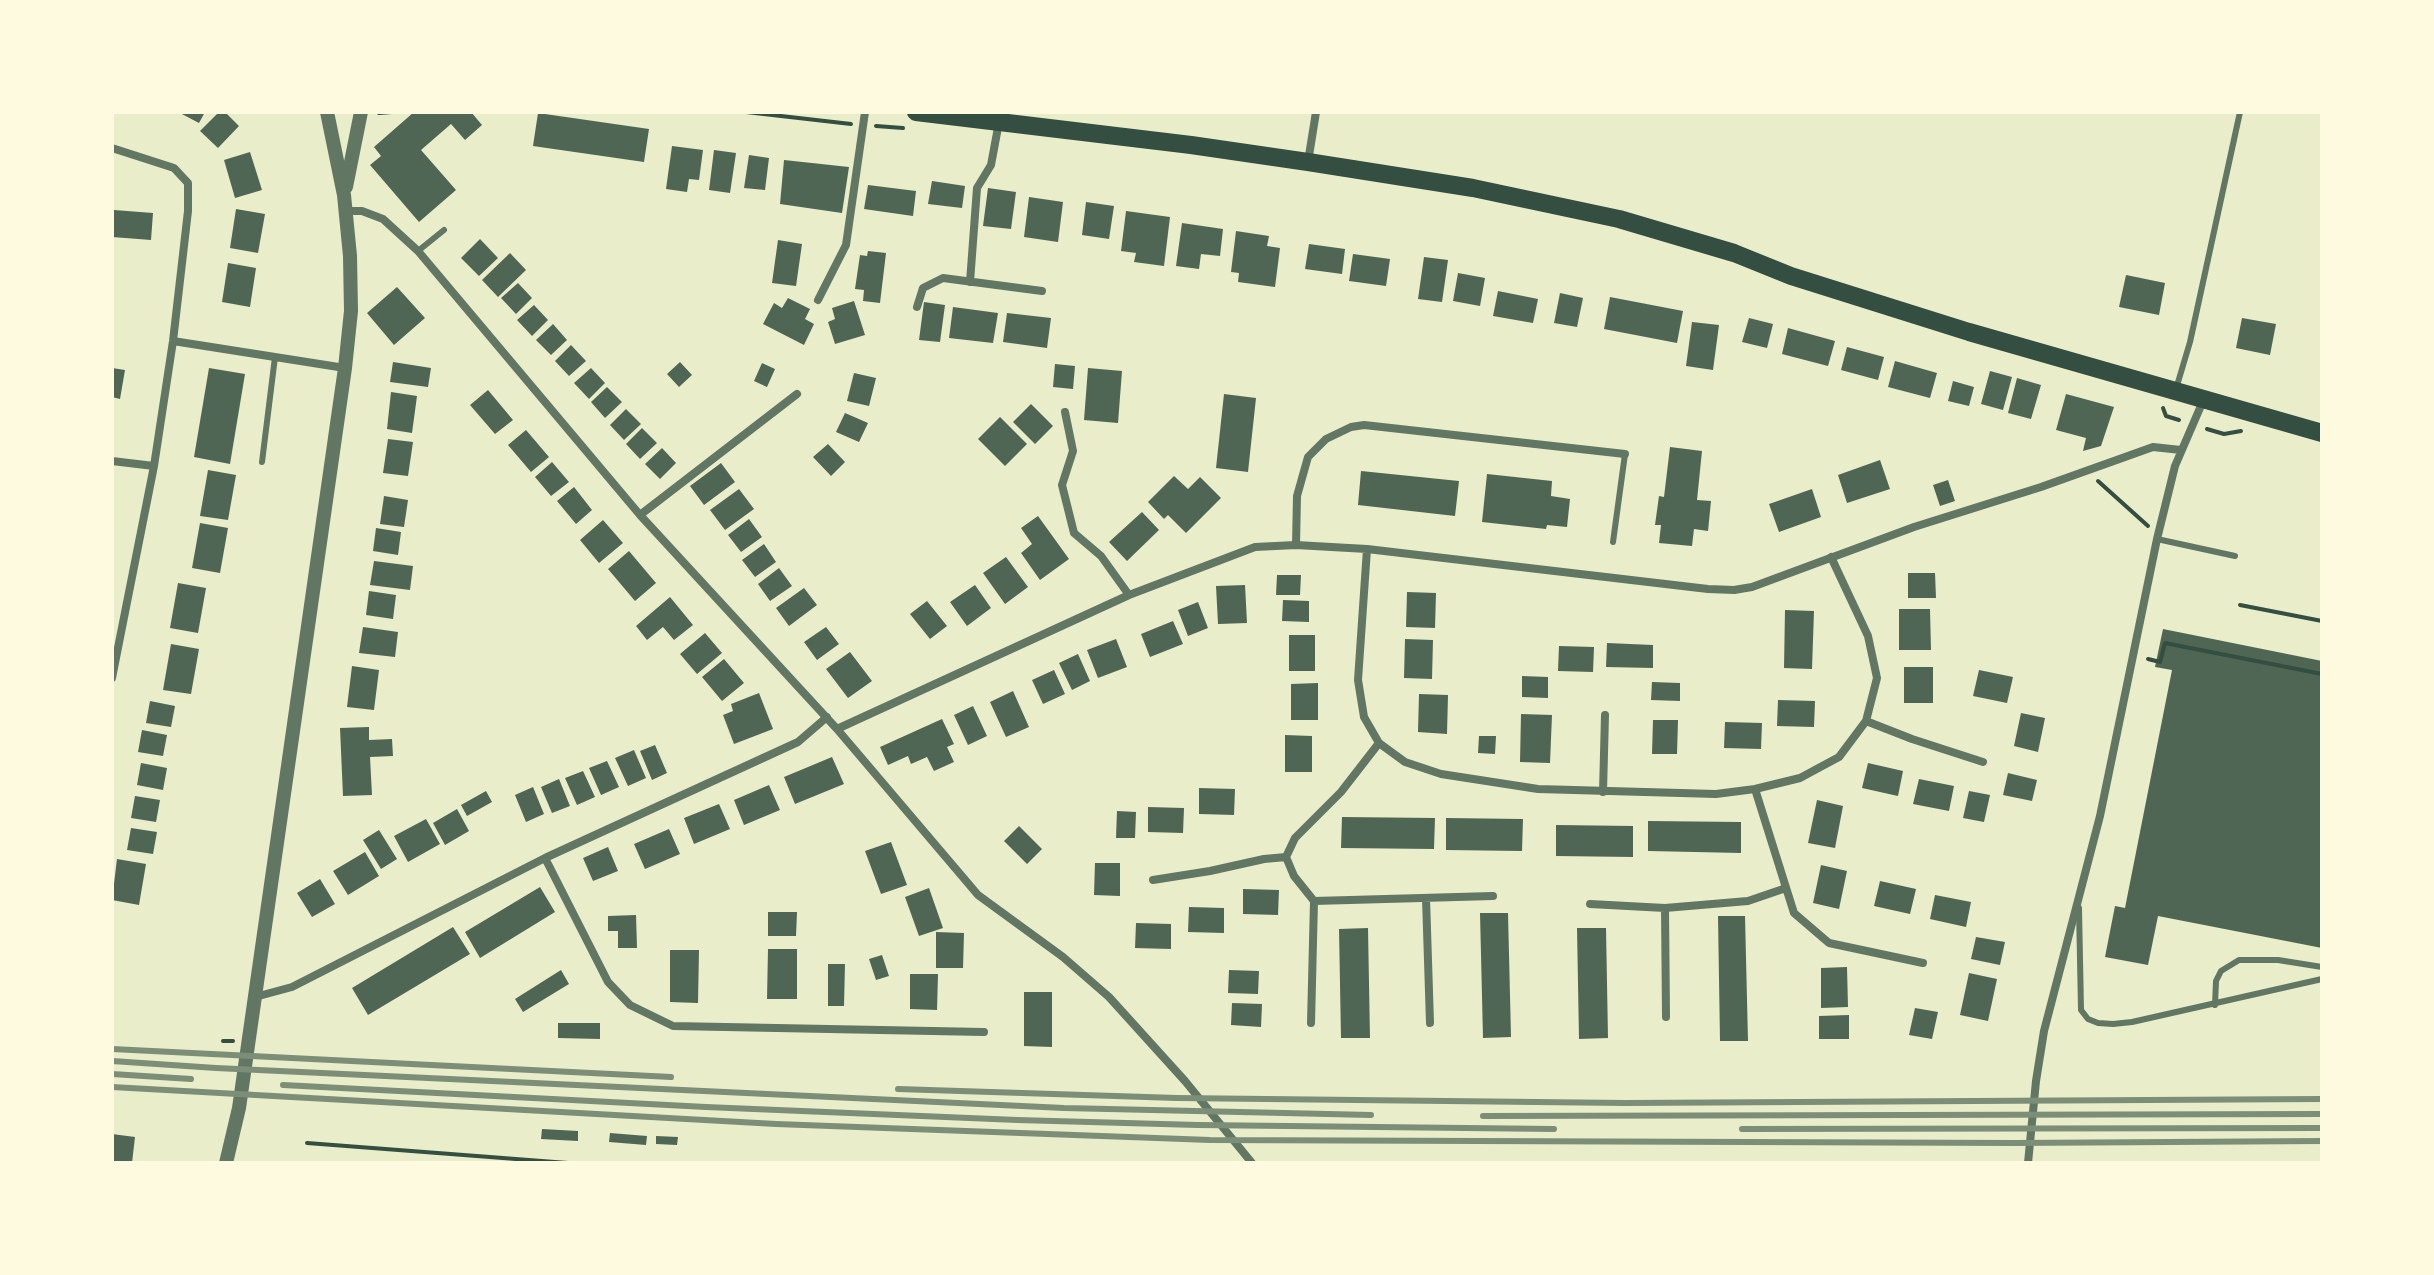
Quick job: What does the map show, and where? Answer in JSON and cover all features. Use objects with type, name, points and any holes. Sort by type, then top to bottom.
[{"type":"main road","points":[[919,112],[1308,162],[1473,188],[1619,219],[1734,253],[1791,276],[2168,397],[2203,401],[2322,433]]},
{"type":"street","points":[[226,1163],[239,1108],[351,311],[344,195],[327,112]]},
{"type":"street","points":[[344,195],[361,112]]},
{"type":"street","points":[[818,300],[846,245],[865,112]]},
{"type":"street","points":[[1308,162],[1316,112]]},
{"type":"street","points":[[970,282],[977,188],[991,165],[999,121]]},
{"type":"street","points":[[112,148],[174,168],[188,183],[188,211],[173,341],[154,466],[112,678]]},
{"type":"street","points":[[345,211],[362,211],[383,219],[418,251],[640,515],[827,717],[978,895],[1063,957],[1109,997],[1185,1081],[1252,1163]]},
{"type":"street","points":[[917,307],[923,288],[943,278],[1042,291]]},
{"type":"street","points":[[173,341],[345,368]]},
{"type":"street","points":[[640,515],[797,394]]},
{"type":"street","points":[[2028,1163],[2040,1054],[2100,816],[2158,537],[2181,450],[2203,401]]},
{"type":"street","points":[[1065,412],[1073,451],[1062,485],[1074,533],[1101,556],[1129,595]]},
{"type":"street","points":[[1296,545],[1297,496],[1308,457],[1326,439],[1351,427],[1364,425],[1625,454]]},
{"type":"street","points":[[837,729],[1129,595],[1255,547],[1296,545],[1367,549],[1734,590],[1752,587],[2153,447],[2181,450]]},
{"type":"street","points":[[112,461],[154,466]]},
{"type":"street","points":[[1367,549],[1358,680],[1364,717],[1379,743],[1405,762],[1441,774],[1538,789],[1716,794],[1800,778],[1839,757],[1866,721],[1877,678],[1868,636],[1831,557]]},
{"type":"street","points":[[1603,792],[1605,715]]},
{"type":"street","points":[[254,997],[292,987],[545,858],[798,742],[827,717]]},
{"type":"street","points":[[1866,721],[1983,762]]},
{"type":"street","points":[[1311,1023],[1314,901],[1294,876],[1286,857],[1295,838],[1341,792],[1379,743]]},
{"type":"street","points":[[1755,789],[1794,913],[1829,943],[1923,963]]},
{"type":"street","points":[[1153,880],[1286,857]]},
{"type":"street","points":[[545,858],[608,982],[630,1005],[673,1026],[984,1032]]},
{"type":"street","points":[[1590,904],[1665,908],[1748,901],[1786,888]]},
{"type":"street","points":[[1314,901],[1493,896]]},
{"type":"street","points":[[1426,898],[1430,1023]]},
{"type":"street","points":[[1665,908],[1666,1017]]},
{"type":"lane","points":[[2168,397],[2190,342],[2240,112]]},
{"type":"lane","points":[[418,251],[444,230]]},
{"type":"lane","points":[[262,462],[275,357]]},
{"type":"lane","points":[[1613,542],[1625,454]]},
{"type":"lane","points":[[2158,537],[2235,556]]},
{"type":"lane","points":[[2078,904],[2081,1010],[2088,1019],[2098,1023],[2132,1022],[2322,979]]},
{"type":"lane","points":[[2215,1005],[2216,981],[2221,971],[2239,960],[2278,960],[2322,967]]},
{"type":"path","points":[[377,113],[392,112]]},
{"type":"path","points":[[746,112],[904,128]]},
{"type":"path","points":[[2168,397],[2166,416],[2224,434],[2244,431]]},
{"type":"path","points":[[2095,478],[2158,537]]},
{"type":"path","points":[[2240,605],[2322,621]]},
{"type":"path","points":[[2134,656],[2160,662],[2165,643],[2322,674]]},
{"type":"path","points":[[307,1143],[568,1163]]},
{"type":"building","points":[[178,112],[205,112],[199,123]]},
{"type":"building","points":[[219,112],[225,112],[239,126],[218,148],[200,131]]},
{"type":"building","points":[[414,112],[471,112],[482,125],[465,140],[451,124],[421,150],[456,190],[419,222],[370,165],[381,156],[374,147]]},
{"type":"building","points":[[538,113],[649,129],[644,162],[533,146]]},
{"type":"building","points":[[672,146],[703,150],[699,180],[689,179],[687,192],[666,189]]},
{"type":"building","points":[[714,150],[736,153],[730,193],[709,190]]},
{"type":"building","points":[[250,152],[262,190],[235,198],[224,160]]},
{"type":"building","points":[[749,155],[769,158],[765,190],[744,188]]},
{"type":"building","points":[[784,160],[849,167],[842,213],[780,204]]},
{"type":"building","points":[[932,181],[965,186],[962,208],[928,204]]},
{"type":"building","points":[[868,185],[916,191],[913,216],[864,209]]},
{"type":"building","points":[[988,188],[1016,192],[1011,229],[983,226]]},
{"type":"building","points":[[1029,197],[1063,202],[1058,242],[1024,237]]},
{"type":"building","points":[[1086,202],[1114,206],[1109,239],[1082,235]]},
{"type":"building","points":[[236,209],[265,214],[258,253],[230,248]]},
{"type":"building","points":[[114,210],[153,213],[151,240],[112,237]]},
{"type":"building","points":[[1126,211],[1170,217],[1164,266],[1134,262],[1136,253],[1121,251]]},
{"type":"building","points":[[1182,223],[1223,229],[1220,256],[1201,254],[1199,269],[1176,266]]},
{"type":"building","points":[[1236,231],[1269,236],[1267,246],[1280,248],[1275,287],[1238,282],[1239,273],[1231,272]]},
{"type":"building","points":[[480,239],[498,258],[479,276],[461,258]]},
{"type":"building","points":[[778,240],[802,244],[796,286],[772,283]]},
{"type":"building","points":[[1309,244],[1345,249],[1342,274],[1305,269]]},
{"type":"building","points":[[868,251],[886,253],[880,303],[863,301],[864,290],[855,289],[860,255],[867,256]]},
{"type":"building","points":[[510,253],[526,270],[498,297],[482,280]]},
{"type":"building","points":[[1353,254],[1390,259],[1386,286],[1349,281]]},
{"type":"building","points":[[1424,257],[1448,260],[1442,302],[1418,299]]},
{"type":"building","points":[[228,263],[256,268],[250,307],[222,302]]},
{"type":"building","points":[[1458,273],[1485,278],[1480,306],[1453,301]]},
{"type":"building","points":[[2126,275],[2165,283],[2159,315],[2119,307]]},
{"type":"building","points":[[518,283],[532,298],[516,314],[501,298]]},
{"type":"building","points":[[397,287],[425,318],[394,345],[367,313]]},
{"type":"building","points":[[1498,291],[1538,299],[1533,323],[1493,316]]},
{"type":"building","points":[[1560,293],[1583,298],[1577,327],[1554,323]]},
{"type":"building","points":[[1610,297],[1683,311],[1677,343],[1604,329]]},
{"type":"building","points":[[788,298],[810,309],[805,319],[814,324],[804,345],[763,324],[774,303],[782,308]]},
{"type":"building","points":[[854,301],[865,335],[835,344],[828,322],[835,319],[832,308]]},
{"type":"building","points":[[924,302],[945,305],[940,342],[919,340]]},
{"type":"building","points":[[534,305],[548,320],[532,336],[517,320]]},
{"type":"building","points":[[953,307],[998,313],[993,343],[949,338]]},
{"type":"building","points":[[1007,313],[1051,318],[1047,348],[1003,342]]},
{"type":"building","points":[[1749,318],[1773,324],[1767,348],[1742,342]]},
{"type":"building","points":[[2242,318],[2276,324],[2270,355],[2236,348]]},
{"type":"building","points":[[1692,322],[1719,325],[1713,370],[1686,366]]},
{"type":"building","points":[[553,324],[567,340],[551,355],[536,340]]},
{"type":"building","points":[[1788,328],[1835,341],[1828,366],[1782,354]]},
{"type":"building","points":[[571,345],[586,361],[569,376],[555,361]]},
{"type":"building","points":[[1847,347],[1884,357],[1878,380],[1841,370]]},
{"type":"building","points":[[1895,361],[1937,373],[1930,398],[1888,387]]},
{"type":"building","points":[[393,362],[431,368],[428,387],[390,382]]},
{"type":"building","points":[[680,362],[692,375],[679,387],[667,374]]},
{"type":"building","points":[[762,363],[775,369],[767,387],[754,381]]},
{"type":"building","points":[[1055,364],[1075,366],[1073,389],[1053,387]]},
{"type":"building","points":[[112,368],[125,370],[120,399],[112,397]]},
{"type":"building","points":[[209,368],[245,374],[230,464],[194,457]]},
{"type":"building","points":[[591,368],[605,383],[589,399],[574,383]]},
{"type":"building","points":[[1088,368],[1122,371],[1118,423],[1084,420]]},
{"type":"building","points":[[1990,371],[2012,377],[2003,410],[1981,404]]},
{"type":"building","points":[[854,373],[876,378],[869,406],[847,401]]},
{"type":"building","points":[[2017,378],[2041,385],[2031,419],[2008,413]]},
{"type":"building","points":[[1953,381],[1974,387],[1969,406],[1948,401]]},
{"type":"building","points":[[607,387],[622,402],[605,418],[591,402]]},
{"type":"building","points":[[488,390],[513,420],[495,434],[470,405]]},
{"type":"building","points":[[391,392],[417,396],[412,433],[387,429]]},
{"type":"building","points":[[1224,394],[1256,398],[1248,472],[1216,468]]},
{"type":"building","points":[[2066,394],[2114,407],[2101,446],[2083,451],[2086,438],[2056,430]]},
{"type":"building","points":[[1031,404],[1053,426],[1035,444],[1013,422]]},
{"type":"building","points":[[626,409],[641,424],[624,440],[610,425]]},
{"type":"building","points":[[845,413],[868,423],[859,442],[836,432]]},
{"type":"building","points":[[1000,417],[1027,444],[1005,466],[978,439]]},
{"type":"building","points":[[642,428],[657,443],[640,459],[626,444]]},
{"type":"building","points":[[526,430],[549,457],[531,472],[508,445]]},
{"type":"building","points":[[388,439],[413,442],[408,476],[383,473]]},
{"type":"building","points":[[828,444],[845,462],[831,476],[813,457]]},
{"type":"building","points":[[1670,447],[1702,451],[1697,500],[1711,501],[1708,531],[1694,529],[1692,546],[1659,543],[1661,525],[1655,525],[1659,496],[1664,497]]},
{"type":"building","points":[[662,448],[676,463],[660,479],[645,464]]},
{"type":"building","points":[[1880,460],[1890,489],[1847,503],[1838,475]]},
{"type":"building","points":[[552,462],[569,482],[551,496],[535,477]]},
{"type":"building","points":[[721,463],[735,482],[704,505],[690,486]]},
{"type":"building","points":[[208,470],[236,475],[228,520],[200,516]]},
{"type":"building","points":[[1361,471],[1459,481],[1455,516],[1358,505]]},
{"type":"building","points":[[1487,474],[1552,481],[1551,496],[1570,499],[1567,527],[1547,525],[1546,529],[1482,522]]},
{"type":"building","points":[[1174,476],[1188,489],[1200,477],[1221,498],[1186,533],[1168,515],[1164,519],[1148,502]]},
{"type":"building","points":[[1948,480],[1955,501],[1940,506],[1933,485]]},
{"type":"building","points":[[574,487],[592,510],[576,524],[557,501]]},
{"type":"building","points":[[739,489],[754,509],[725,530],[710,510]]},
{"type":"building","points":[[1812,489],[1821,517],[1779,532],[1769,504]]},
{"type":"building","points":[[384,496],[408,500],[404,527],[380,524]]},
{"type":"building","points":[[1142,512],[1159,530],[1127,561],[1109,542]]},
{"type":"building","points":[[1038,516],[1069,559],[1040,580],[1021,553],[1032,544],[1021,528]]},
{"type":"building","points":[[749,519],[762,537],[741,552],[728,535]]},
{"type":"building","points":[[603,520],[623,543],[599,563],[580,540]]},
{"type":"building","points":[[200,523],[228,528],[220,573],[192,568]]},
{"type":"building","points":[[376,528],[401,532],[398,555],[373,551]]},
{"type":"building","points":[[764,544],[776,562],[755,577],[742,560]]},
{"type":"building","points":[[629,551],[656,583],[635,601],[608,569]]},
{"type":"building","points":[[1006,557],[1028,587],[1005,604],[983,573]]},
{"type":"building","points":[[374,561],[413,566],[410,590],[370,585]]},
{"type":"building","points":[[779,568],[792,586],[770,601],[758,584]]},
{"type":"building","points":[[1908,573],[1935,573],[1936,598],[1908,598]]},
{"type":"building","points":[[1277,575],[1301,575],[1300,595],[1276,595]]},
{"type":"building","points":[[178,583],[206,588],[198,633],[170,628]]},
{"type":"building","points":[[975,585],[991,608],[967,626],[950,602]]},
{"type":"building","points":[[1245,585],[1247,623],[1218,624],[1216,586]]},
{"type":"building","points":[[804,588],[817,605],[789,626],[776,608]]},
{"type":"building","points":[[369,591],[396,595],[393,619],[366,615]]},
{"type":"building","points":[[1407,592],[1436,593],[1435,628],[1406,627]]},
{"type":"building","points":[[670,597],[693,625],[674,640],[663,627],[647,640],[636,626]]},
{"type":"building","points":[[1283,600],[1309,601],[1309,622],[1282,621]]},
{"type":"building","points":[[927,601],[947,626],[930,639],[910,614]]},
{"type":"building","points":[[1198,602],[1208,628],[1188,636],[1178,610]]},
{"type":"building","points":[[1899,609],[1930,609],[1931,650],[1899,650]]},
{"type":"building","points":[[1785,610],[1814,611],[1812,669],[1784,668]]},
{"type":"building","points":[[1173,621],[1183,644],[1150,657],[1141,634]]},
{"type":"building","points":[[363,627],[398,632],[395,657],[359,653]]},
{"type":"building","points":[[826,627],[839,644],[817,660],[804,642]]},
{"type":"building","points":[[2163,629],[2322,661],[2322,948],[2158,916],[2148,965],[2105,957],[2115,906],[2125,908],[2172,670],[2155,667]]},
{"type":"building","points":[[705,633],[722,653],[697,674],[680,654]]},
{"type":"building","points":[[1289,635],[1315,635],[1315,671],[1289,671]]},
{"type":"building","points":[[1116,639],[1127,667],[1098,678],[1087,650]]},
{"type":"building","points":[[1405,639],[1433,640],[1432,679],[1404,678]]},
{"type":"building","points":[[1607,643],[1653,645],[1653,668],[1606,667]]},
{"type":"building","points":[[171,644],[199,649],[191,694],[163,690]]},
{"type":"building","points":[[1559,646],[1594,647],[1593,672],[1558,671]]},
{"type":"building","points":[[850,652],[872,681],[848,698],[826,669]]},
{"type":"building","points":[[1078,654],[1090,681],[1072,690],[1059,663]]},
{"type":"building","points":[[724,659],[744,683],[722,701],[702,677]]},
{"type":"building","points":[[352,666],[379,670],[374,710],[347,707]]},
{"type":"building","points":[[1904,667],[1933,667],[1933,703],[1904,703]]},
{"type":"building","points":[[1054,670],[1065,694],[1043,704],[1032,680]]},
{"type":"building","points":[[1979,670],[2013,677],[2007,703],[1973,696]]},
{"type":"building","points":[[1522,676],[1548,677],[1548,698],[1522,697]]},
{"type":"building","points":[[1652,682],[1680,683],[1680,701],[1651,700]]},
{"type":"building","points":[[1318,683],[1318,720],[1291,720],[1291,684]]},
{"type":"building","points":[[1013,691],[1029,727],[1006,737],[990,702]]},
{"type":"building","points":[[759,693],[773,729],[734,744],[723,715],[733,711],[731,704]]},
{"type":"building","points":[[1419,694],[1448,695],[1447,734],[1418,732]]},
{"type":"building","points":[[1778,700],[1815,701],[1814,727],[1777,726]]},
{"type":"building","points":[[150,701],[175,706],[171,727],[146,723]]},
{"type":"building","points":[[973,706],[987,736],[968,745],[954,715]]},
{"type":"building","points":[[2021,713],[2045,718],[2038,752],[2014,746]]},
{"type":"building","points":[[1521,714],[1552,715],[1550,763],[1520,762]]},
{"type":"building","points":[[942,719],[954,744],[947,747],[954,762],[934,771],[927,757],[911,764],[908,756],[888,765],[880,747]]},
{"type":"building","points":[[1653,720],[1678,720],[1677,754],[1652,754]]},
{"type":"building","points":[[1725,722],[1762,723],[1761,749],[1724,748]]},
{"type":"building","points":[[369,727],[369,740],[392,739],[393,756],[370,757],[372,795],[343,796],[340,728]]},
{"type":"building","points":[[142,730],[167,735],[163,756],[138,752]]},
{"type":"building","points":[[1285,735],[1312,736],[1312,772],[1285,772]]},
{"type":"building","points":[[1479,736],[1496,736],[1495,754],[1478,753]]},
{"type":"building","points":[[655,745],[667,773],[652,780],[640,751]]},
{"type":"building","points":[[634,750],[646,778],[628,786],[615,758]]},
{"type":"building","points":[[832,757],[844,784],[795,804],[784,777]]},
{"type":"building","points":[[607,761],[619,787],[601,795],[589,768]]},
{"type":"building","points":[[141,763],[167,768],[163,790],[137,785]]},
{"type":"building","points":[[1868,763],[1903,771],[1898,796],[1862,788]]},
{"type":"building","points":[[583,771],[595,797],[577,805],[565,778]]},
{"type":"building","points":[[2008,773],[2037,780],[2032,801],[2003,795]]},
{"type":"building","points":[[559,779],[570,806],[552,813],[541,787]]},
{"type":"building","points":[[1919,779],[1954,786],[1949,811],[1913,804]]},
{"type":"building","points":[[769,785],[780,810],[744,825],[734,800]]},
{"type":"building","points":[[533,787],[544,814],[526,822],[515,795]]},
{"type":"building","points":[[1199,788],[1235,789],[1234,815],[1199,814]]},
{"type":"building","points":[[486,791],[492,802],[467,816],[461,805]]},
{"type":"building","points":[[1969,791],[1990,795],[1984,822],[1963,818]]},
{"type":"building","points":[[135,796],[160,800],[156,822],[131,818]]},
{"type":"building","points":[[1817,800],[1843,806],[1835,848],[1808,843]]},
{"type":"building","points":[[719,804],[730,829],[694,844],[684,818]]},
{"type":"building","points":[[1148,807],[1184,808],[1183,833],[1148,832]]},
{"type":"building","points":[[457,809],[469,831],[445,845],[433,823]]},
{"type":"building","points":[[1117,811],[1136,812],[1135,838],[1116,838]]},
{"type":"building","points":[[1342,817],[1435,818],[1434,849],[1341,848]]},
{"type":"building","points":[[1446,818],[1523,819],[1522,851],[1446,850]]},
{"type":"building","points":[[426,819],[440,844],[408,862],[394,836]]},
{"type":"building","points":[[1648,821],[1741,822],[1741,853],[1648,851]]},
{"type":"building","points":[[1556,825],[1633,826],[1633,857],[1556,856]]},
{"type":"building","points":[[1019,826],[1042,849],[1027,864],[1004,841]]},
{"type":"building","points":[[131,828],[157,832],[153,854],[127,850]]},
{"type":"building","points":[[669,829],[680,854],[645,869],[634,844]]},
{"type":"building","points":[[379,830],[397,859],[381,869],[363,840]]},
{"type":"building","points":[[891,842],[907,885],[881,894],[865,851]]},
{"type":"building","points":[[608,847],[618,871],[593,881],[583,858]]},
{"type":"building","points":[[365,852],[379,876],[348,895],[333,871]]},
{"type":"building","points":[[117,859],[146,864],[139,905],[112,900]]},
{"type":"building","points":[[1095,863],[1120,863],[1120,896],[1094,895]]},
{"type":"building","points":[[1821,865],[1847,871],[1839,909],[1813,903]]},
{"type":"building","points":[[320,879],[335,904],[312,917],[297,893]]},
{"type":"building","points":[[1880,881],[1916,889],[1910,914],[1874,906]]},
{"type":"building","points":[[540,887],[555,912],[480,958],[465,932]]},
{"type":"building","points":[[929,888],[943,928],[919,936],[905,897]]},
{"type":"building","points":[[1243,889],[1279,890],[1278,915],[1243,914]]},
{"type":"building","points":[[1935,895],[1971,902],[1966,927],[1930,919]]},
{"type":"building","points":[[1189,907],[1224,908],[1224,933],[1188,932]]},
{"type":"building","points":[[768,912],[797,912],[796,936],[768,936]]},
{"type":"building","points":[[1480,913],[1508,913],[1511,1037],[1483,1038]]},
{"type":"building","points":[[636,915],[637,948],[618,948],[618,931],[608,931],[608,916]]},
{"type":"building","points":[[1718,916],[1745,916],[1748,1041],[1720,1041]]},
{"type":"building","points":[[1136,923],[1171,924],[1171,949],[1135,948]]},
{"type":"building","points":[[453,927],[470,954],[368,1015],[352,988]]},
{"type":"building","points":[[1368,928],[1370,1038],[1341,1038],[1339,929]]},
{"type":"building","points":[[1577,928],[1606,928],[1608,1038],[1579,1039]]},
{"type":"building","points":[[936,932],[964,933],[963,968],[936,968]]},
{"type":"building","points":[[1976,937],[2005,942],[2000,965],[1971,959]]},
{"type":"building","points":[[768,949],[797,949],[797,999],[767,999]]},
{"type":"building","points":[[670,950],[699,950],[698,1003],[670,1002]]},
{"type":"building","points":[[882,955],[889,976],[876,980],[869,959]]},
{"type":"building","points":[[828,964],[845,964],[844,1006],[828,1006]]},
{"type":"building","points":[[1847,967],[1848,1007],[1821,1008],[1821,968]]},
{"type":"building","points":[[561,970],[569,984],[523,1012],[515,999]]},
{"type":"building","points":[[1229,970],[1259,971],[1258,994],[1228,993]]},
{"type":"building","points":[[1969,973],[1997,979],[1988,1021],[1960,1015]]},
{"type":"building","points":[[910,974],[938,974],[937,1010],[910,1009]]},
{"type":"building","points":[[1024,992],[1052,992],[1052,1047],[1024,1046]]},
{"type":"building","points":[[1232,1003],[1262,1004],[1261,1027],[1231,1025]]},
{"type":"building","points":[[1915,1008],[1938,1012],[1932,1039],[1909,1035]]},
{"type":"building","points":[[1849,1015],[1849,1039],[1819,1039],[1819,1016]]},
{"type":"building","points":[[558,1023],[600,1023],[600,1039],[558,1038]]},
{"type":"building","points":[[542,1129],[578,1131],[578,1141],[541,1139]]},
{"type":"building","points":[[610,1133],[647,1136],[646,1145],[609,1142]]},
{"type":"building","points":[[112,1134],[135,1137],[132,1163],[112,1163]]},
{"type":"building","points":[[656,1136],[678,1137],[677,1145],[656,1144]]},
{"type":"railway","points":[[112,1049],[671,1077]]},
{"type":"railway","points":[[112,1061],[1064,1108],[1371,1115]]},
{"type":"railway","points":[[112,1074],[191,1079]]},
{"type":"railway","points":[[283,1085],[1017,1120],[1554,1129]]},
{"type":"railway","points":[[112,1087],[776,1124],[1210,1140],[2322,1141]]},
{"type":"railway","points":[[898,1089],[1177,1098],[1625,1103],[2322,1099]]},
{"type":"railway","points":[[1483,1116],[2322,1114]]},
{"type":"railway","points":[[1742,1129],[2322,1128]]}]
